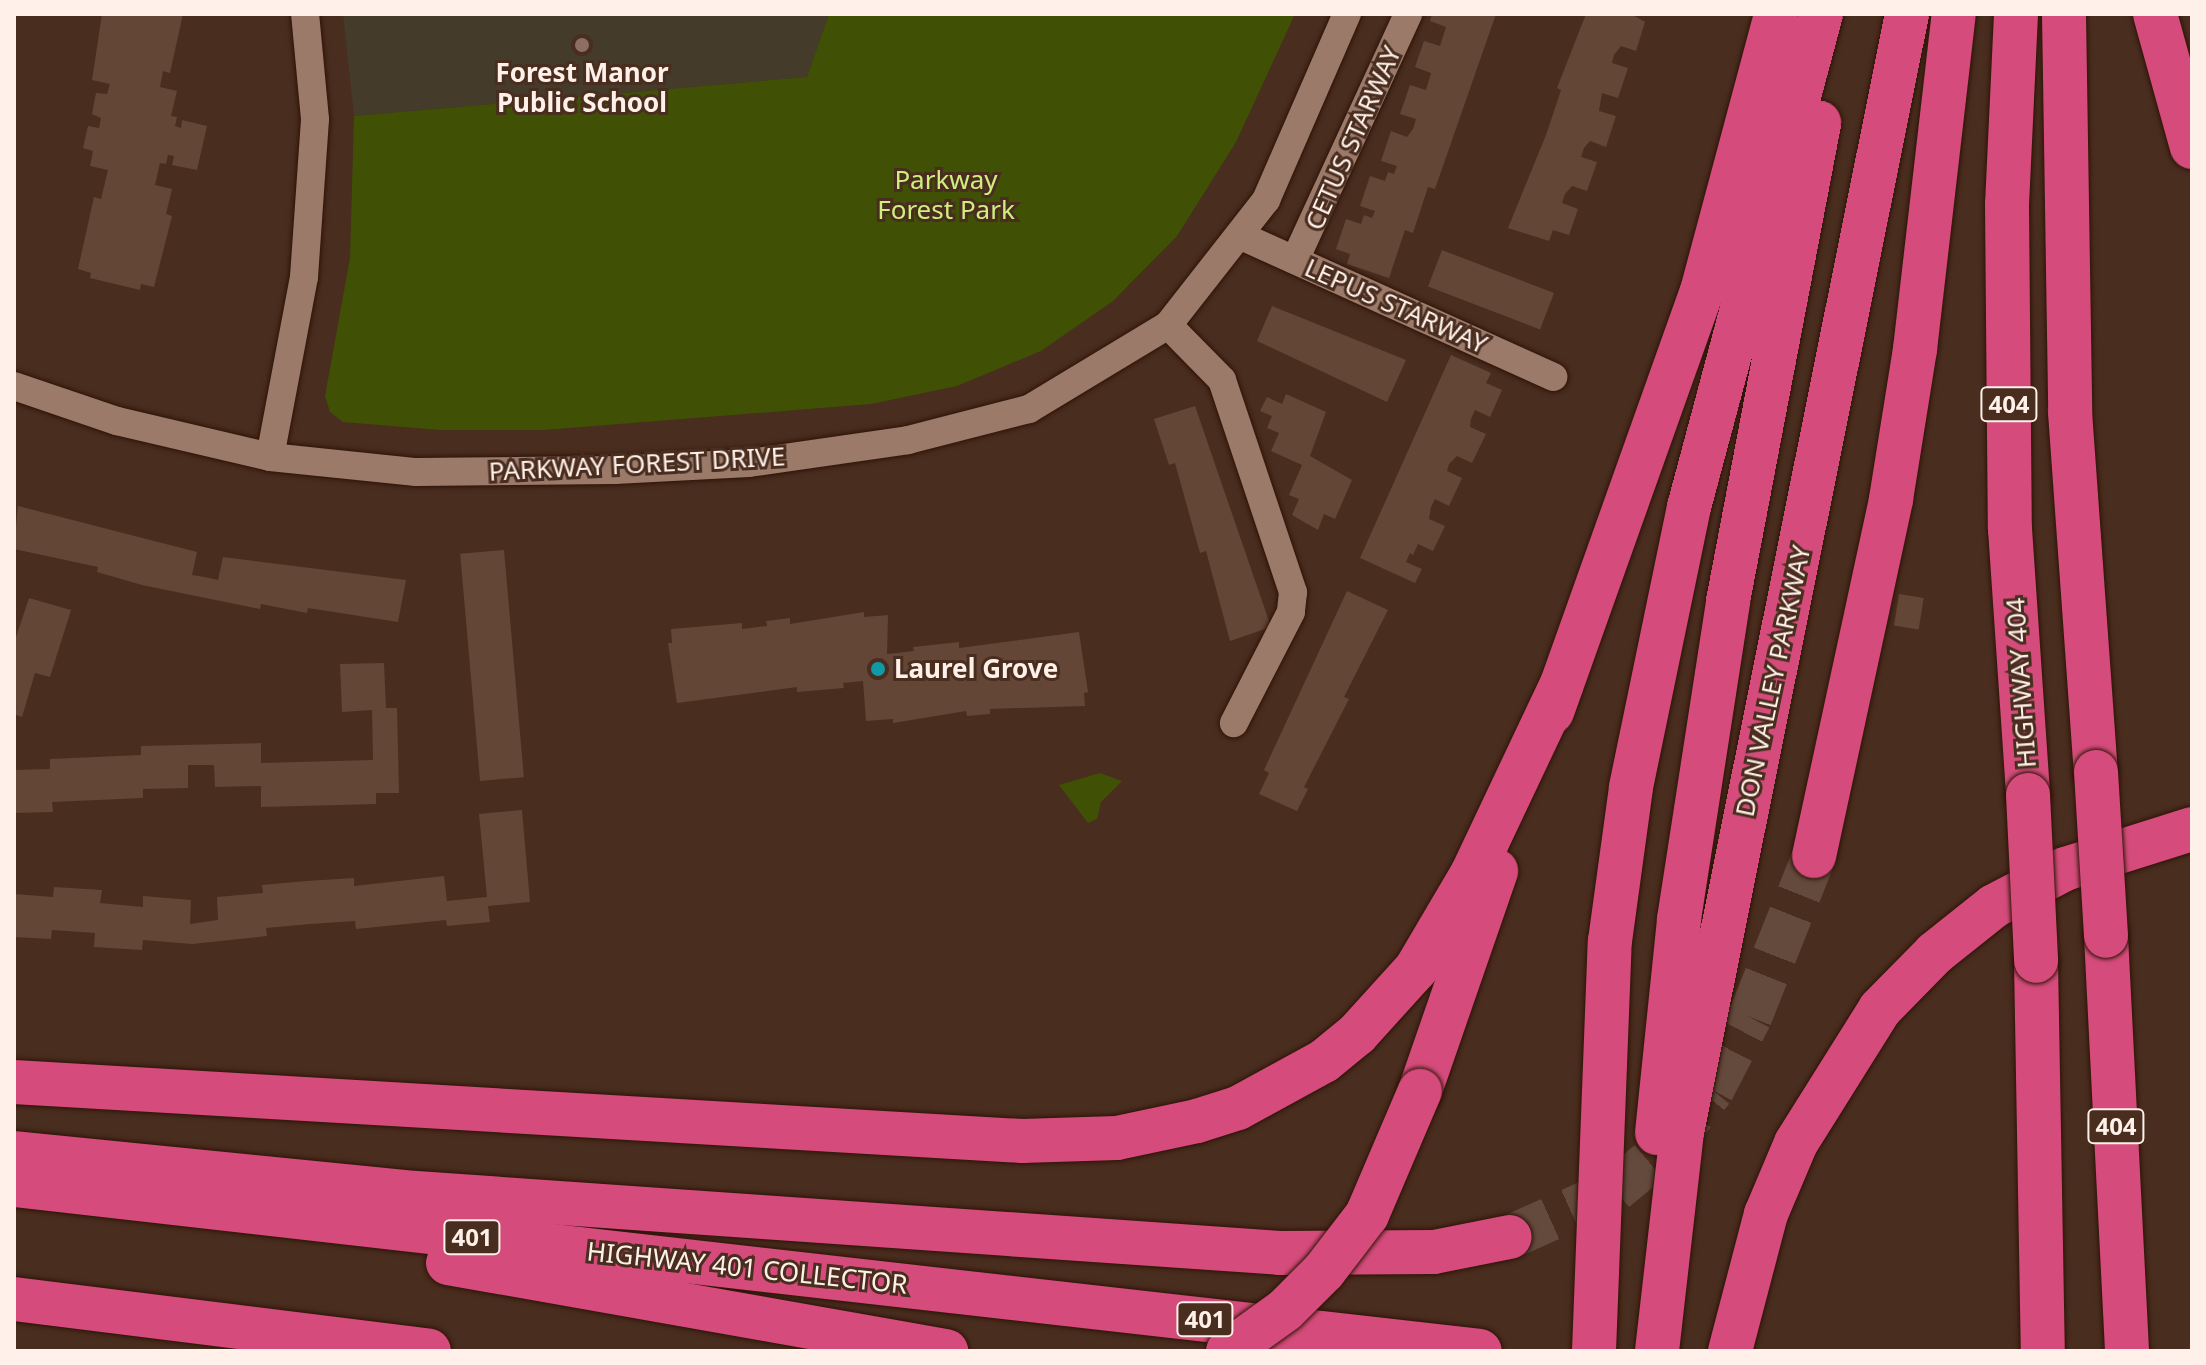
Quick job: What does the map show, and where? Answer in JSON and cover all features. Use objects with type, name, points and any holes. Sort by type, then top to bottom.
[{"type":"highway","points":[[1228,1351],[1295,1301],[1367,1215],[1420,1091],[1702,291],[1776,14]]},
{"type":"highway","points":[[1594,1351],[1610,941],[1631,787],[1689,507],[1821,14]]},
{"type":"highway","points":[[1664,1275],[1657,1126],[1679,919],[1730,586],[1836,14]]},
{"type":"highway","name":"DON VALLEY PARKWAY","points":[[1657,1351],[1682,1132],[1907,14]]},
{"type":"highway","points":[[1814,856],[1891,499],[1915,349],[1954,14]]},
{"type":"highway","name":"HIGHWAY 404","points":[[2016,14],[2007,204],[2010,529],[2036,961],[2044,1333]]},
{"type":"highway","name":"404","points":[[2064,14],[2070,412],[2106,936],[2124,1339]]},
{"type":"highway","points":[[2155,14],[2192,147]]},
{"type":"highway","points":[[14,1082],[1022,1141],[1117,1138],[1197,1121],[1238,1108],[1324,1061],[1367,1025],[1416,969],[1472,874],[1561,686]]},
{"type":"highway","points":[[1730,1351],[1742,1292],[1766,1214],[1796,1143],[1880,1009],[1935,953],[1994,906],[2065,869],[2192,829]]},
{"type":"highway","points":[[14,1153],[402,1192],[1280,1253],[1434,1252],[1510,1237]]},
{"type":"highway","name":"HIGHWAY 401 COLLECTOR","points":[[14,1185],[1480,1351]]},
{"type":"highway","points":[[14,1191],[626,1291],[946,1351]]},
{"type":"highway","points":[[14,1299],[429,1351]]},
{"type":"street","points":[[270,457],[304,277],[315,119],[305,14]]},
{"type":"street","name":"PARKWAY FOREST DRIVE","points":[[14,386],[117,421],[270,457],[416,472],[502,474],[749,463],[908,440],[1029,409],[1168,325],[1266,200],[1347,14]]},
{"type":"street","name":"CETUS STARWAY","points":[[1295,260],[1408,14]]},
{"type":"street","name":"LEPUS STARWAY","points":[[1239,235],[1553,377]]},
{"type":"street","points":[[1168,325],[1222,380],[1293,592],[1291,612],[1234,723]]},
{"type":"shaded area","name":"Forest Manor Public School","points":[[343,14],[829,14],[807,77],[354,116]]},
{"type":"green space","name":"Parkway Forest Park","points":[[829,14],[1295,14],[1236,142],[1177,236],[1113,301],[1041,351],[957,386],[871,404],[544,430],[440,430],[343,422],[330,412],[325,396],[350,258],[354,116],[807,77]]},
{"type":"green space","points":[[1100,773],[1122,781],[1101,802],[1097,819],[1088,823],[1059,785]]},
{"type":"building","points":[[102,14],[183,14],[170,73],[163,71],[160,87],[177,91],[171,116],[177,117],[175,126],[181,128],[182,120],[207,126],[197,170],[172,165],[174,156],[168,155],[166,164],[160,163],[155,185],[172,189],[166,214],[172,216],[154,287],[141,284],[140,290],[90,278],[91,273],[78,269],[94,197],[101,199],[108,170],[90,166],[93,151],[83,148],[88,126],[99,128],[101,118],[92,114],[96,93],[107,94],[110,84],[92,80]]},
{"type":"building","points":[[1432,14],[1496,14],[1435,189],[1428,187],[1413,233],[1405,230],[1389,278],[1347,264],[1350,254],[1336,249],[1346,219],[1361,224],[1364,215],[1372,218],[1375,211],[1360,206],[1370,176],[1385,181],[1388,172],[1394,174],[1397,166],[1381,161],[1391,131],[1407,137],[1413,129],[1416,119],[1400,114],[1410,85],[1426,90],[1431,73],[1415,67],[1424,41],[1440,46],[1446,27],[1430,21]]},
{"type":"building","points":[[1586,14],[1631,14],[1645,22],[1636,51],[1621,46],[1614,55],[1612,63],[1628,68],[1618,98],[1602,93],[1599,111],[1616,116],[1606,147],[1590,141],[1584,148],[1581,157],[1597,162],[1587,191],[1572,186],[1565,194],[1562,203],[1578,209],[1569,235],[1553,230],[1549,241],[1508,228],[1546,135],[1561,90],[1557,88]]},
{"type":"building","points":[[1442,250],[1554,293],[1540,329],[1428,286]]},
{"type":"building","points":[[1272,306],[1406,360],[1387,402],[1257,341]]},
{"type":"building","points":[[1451,355],[1491,373],[1486,383],[1502,390],[1490,417],[1475,410],[1471,419],[1470,427],[1486,434],[1472,463],[1457,456],[1449,464],[1447,471],[1462,478],[1449,506],[1435,499],[1431,507],[1429,519],[1445,526],[1433,551],[1418,544],[1413,555],[1410,553],[1406,562],[1422,569],[1415,583],[1360,558]]},
{"type":"building","points":[[1286,394],[1326,412],[1310,456],[1352,480],[1335,519],[1324,514],[1318,530],[1292,515],[1299,499],[1289,495],[1302,465],[1271,451],[1279,433],[1267,428],[1272,416],[1260,411],[1267,397],[1282,404]]},
{"type":"building","points":[[1195,406],[1271,627],[1230,641],[1206,551],[1200,553],[1175,463],[1169,465],[1154,419]]},
{"type":"building","points":[[18,506],[197,552],[192,575],[218,580],[223,557],[406,580],[398,622],[308,608],[307,613],[261,604],[260,609],[142,585],[97,572],[98,567],[14,549]]},
{"type":"building","points":[[504,550],[524,777],[480,781],[460,554]]},
{"type":"building","points":[[1347,591],[1388,610],[1344,697],[1349,699],[1304,787],[1308,789],[1297,811],[1259,794],[1269,773],[1264,770]]},
{"type":"building","points":[[1899,594],[1924,598],[1919,630],[1894,626]]},
{"type":"building","points":[[29,598],[71,610],[50,677],[35,673],[22,717],[14,714],[14,643]]},
{"type":"building","name":"Laurel Grove","points":[[864,612],[864,617],[888,615],[887,654],[914,651],[913,647],[959,642],[959,648],[1079,632],[1088,692],[1084,693],[1085,706],[990,709],[990,714],[967,716],[966,711],[893,723],[893,719],[866,721],[863,681],[843,683],[844,688],[797,692],[797,687],[677,703],[668,643],[672,643],[671,629],[742,623],[742,629],[767,626],[766,621],[790,618],[790,624]]},
{"type":"building","points":[[384,663],[386,708],[397,708],[399,793],[376,793],[376,804],[261,807],[261,786],[215,787],[214,765],[188,765],[188,788],[143,789],[143,798],[52,802],[53,812],[14,813],[14,770],[50,769],[50,759],[141,755],[141,746],[261,743],[261,763],[373,760],[372,710],[342,712],[340,664]]},
{"type":"building","points":[[522,810],[530,902],[488,906],[490,922],[447,926],[446,920],[356,929],[355,921],[310,924],[266,928],[267,936],[192,944],[143,940],[142,950],[94,947],[95,933],[52,930],[51,939],[14,937],[14,894],[53,897],[54,887],[102,890],[100,903],[143,907],[143,896],[191,900],[190,924],[218,920],[217,897],[263,893],[262,885],[354,878],[354,886],[444,876],[447,901],[487,897],[479,814]]},
{"type":"tunnel","points":[[1510,1237],[1615,1190],[1666,1148],[1712,1090],[1750,1017],[1814,856]]},
{"type":"place","name":"Forest Manor Public School","points":[[582,45]]},
{"type":"place","name":"Laurel Grove","points":[[878,669]]}]
